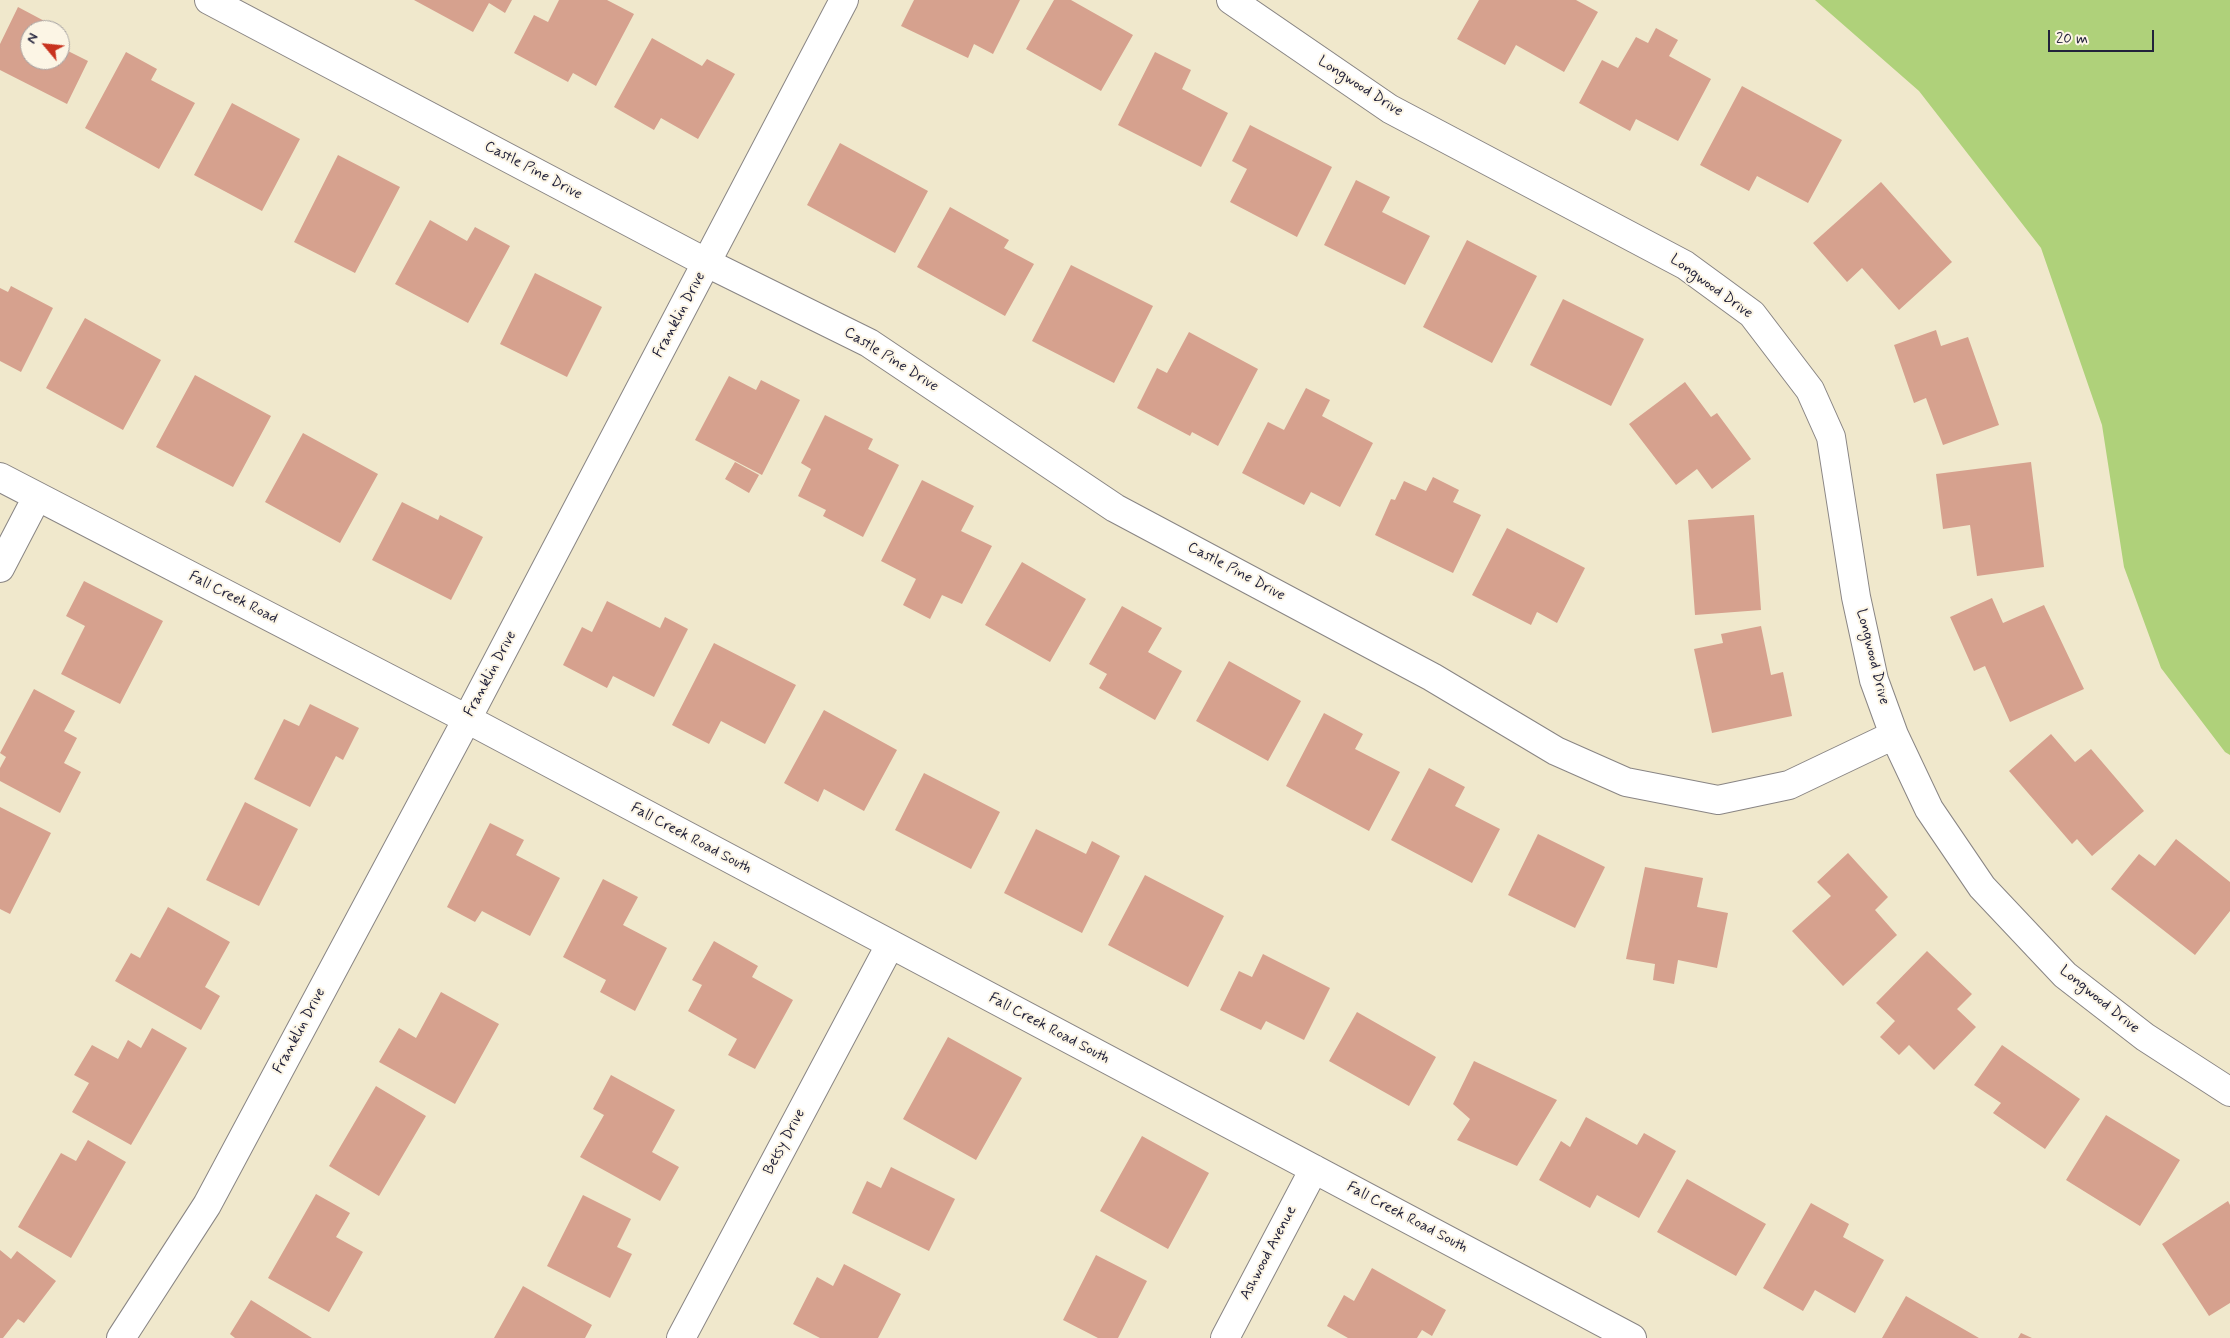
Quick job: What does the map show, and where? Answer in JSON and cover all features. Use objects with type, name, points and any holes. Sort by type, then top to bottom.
[{"type":"street","name":"Castle Pine Drive","points":[[209,0],[707,262],[870,343],[1115,508],[1432,677],[1556,751],[1626,782],[1718,800],[1789,785],[1894,735]]},
{"type":"street","name":"Franklin Drive","points":[[121,1338],[207,1205],[467,719],[844,0]]},
{"type":"street","name":"Longwood Drive","points":[[1231,0],[1390,109],[1686,265],[1752,314],[1810,390],[1831,438],[1856,598],[1874,680],[1894,735],[1929,809],[1982,887],[2064,974],[2145,1036],[2230,1092]]},
{"type":"street","name":"Fall Creek Road","points":[[0,477],[467,719]]},
{"type":"street","points":[[0,568],[37,497]]},
{"type":"street","name":"Fall Creek Road South","points":[[467,719],[1632,1338]]},
{"type":"street","name":"Betsy Drive","points":[[681,1338],[890,945]]},
{"type":"street","name":"Ashwood Avenue","points":[[1224,1338],[1314,1169]]},
{"type":"green space","points":[[1815,0],[2230,0],[2230,755],[2225,752],[2161,668],[2124,567],[2102,425],[2041,248],[1919,91]]},
{"type":"building","points":[[414,0],[512,0],[505,13],[489,3],[473,32]]},
{"type":"building","points":[[559,0],[607,0],[634,14],[596,86],[573,73],[568,82],[514,53],[534,15],[548,22]]},
{"type":"building","points":[[914,0],[1020,0],[993,54],[974,44],[968,58],[901,26]]},
{"type":"building","points":[[1054,0],[1071,0],[1133,35],[1101,91],[1026,49]]},
{"type":"building","points":[[1479,0],[1576,0],[1598,12],[1564,72],[1516,45],[1505,65],[1457,39]]},
{"type":"building","points":[[18,7],[42,20],[20,20],[20,70],[70,70],[70,52],[88,61],[67,104],[0,70],[0,44]]},
{"type":"building","points":[[1656,28],[1678,40],[1669,56],[1711,79],[1678,141],[1636,119],[1630,131],[1579,103],[1602,60],[1618,68],[1636,37],[1648,43]]},
{"type":"building","points":[[652,38],[702,66],[707,59],[735,74],[698,139],[661,118],[654,130],[614,107]]},
{"type":"building","points":[[126,52],[157,69],[151,80],[195,103],[159,169],[85,128]]},
{"type":"building","points":[[1155,52],[1191,70],[1182,89],[1228,113],[1201,167],[1118,125]]},
{"type":"building","points":[[1742,86],[1842,140],[1808,203],[1757,176],[1749,191],[1700,165]]},
{"type":"building","points":[[232,103],[300,139],[262,211],[194,175]]},
{"type":"building","points":[[1250,125],[1332,167],[1297,237],[1230,202],[1247,169],[1232,161]]},
{"type":"building","points":[[840,143],[928,191],[895,253],[807,205]]},
{"type":"building","points":[[338,155],[400,187],[355,273],[294,242]]},
{"type":"building","points":[[1356,180],[1390,197],[1382,212],[1430,236],[1405,285],[1324,245]]},
{"type":"building","points":[[1881,182],[1952,262],[1899,310],[1862,268],[1847,282],[1813,243]]},
{"type":"building","points":[[950,207],[1009,240],[1004,248],[1034,264],[1005,316],[917,267]]},
{"type":"building","points":[[430,220],[467,241],[475,227],[510,246],[468,323],[395,284]]},
{"type":"building","points":[[1467,240],[1537,276],[1492,363],[1423,327]]},
{"type":"building","points":[[1071,265],[1153,306],[1114,383],[1032,341]]},
{"type":"building","points":[[535,273],[602,307],[567,377],[500,344]]},
{"type":"building","points":[[11,286],[53,308],[21,372],[0,361],[0,288],[8,292]]},
{"type":"building","points":[[1563,299],[1644,339],[1611,406],[1530,365]]},
{"type":"building","points":[[85,318],[161,360],[123,430],[46,388]]},
{"type":"building","points":[[1936,330],[1941,346],[1968,337],[1999,425],[1943,445],[1926,398],[1914,403],[1894,345]]},
{"type":"building","points":[[1189,332],[1258,369],[1218,446],[1192,432],[1190,436],[1137,408],[1157,368],[1167,373]]},
{"type":"building","points":[[195,375],[271,416],[233,487],[156,447]]},
{"type":"building","points":[[729,376],[756,390],[761,380],[800,400],[762,475],[695,440]]},
{"type":"building","points":[[1685,382],[1711,417],[1717,413],[1751,459],[1712,489],[1697,469],[1676,485],[1629,424]]},
{"type":"building","points":[[1306,388],[1330,400],[1322,416],[1373,443],[1340,507],[1311,492],[1304,505],[1242,473],[1268,422],[1284,430]]},
{"type":"building","points":[[825,415],[873,439],[868,449],[899,465],[863,537],[823,516],[826,510],[798,496],[811,469],[801,463]]},
{"type":"building","points":[[303,433],[378,474],[340,543],[265,502]]},
{"type":"building","points":[[735,462],[759,475],[749,493],[725,479]]},
{"type":"building","points":[[2031,462],[2044,567],[1977,576],[1970,525],[1943,529],[1936,474]]},
{"type":"building","points":[[1433,477],[1459,490],[1453,502],[1481,515],[1453,573],[1375,535],[1391,499],[1395,500],[1404,481],[1426,491]]},
{"type":"building","points":[[922,480],[974,506],[961,531],[992,546],[962,604],[942,595],[930,619],[903,605],[916,579],[881,561]]},
{"type":"building","points":[[402,502],[438,520],[440,515],[483,537],[451,600],[372,560]]},
{"type":"building","points":[[1754,515],[1761,610],[1695,615],[1688,520]]},
{"type":"building","points":[[1507,528],[1585,568],[1557,623],[1537,612],[1531,625],[1472,595]]},
{"type":"building","points":[[1022,562],[1086,599],[1050,662],[985,625]]},
{"type":"building","points":[[84,581],[163,621],[120,704],[61,674],[85,626],[66,616]]},
{"type":"building","points":[[1992,598],[2003,623],[2044,605],[2084,689],[2010,722],[1985,666],[1974,671],[1950,617]]},
{"type":"building","points":[[607,601],[660,628],[665,617],[688,629],[654,697],[613,676],[607,688],[563,665],[582,627],[592,632]]},
{"type":"building","points":[[1122,606],[1162,628],[1148,652],[1182,671],[1155,720],[1099,688],[1107,674],[1089,664]]},
{"type":"building","points":[[1761,626],[1771,675],[1783,672],[1792,716],[1712,733],[1694,649],[1723,643],[1721,634]]},
{"type":"building","points":[[714,643],[796,685],[765,744],[721,721],[709,744],[672,725]]},
{"type":"building","points":[[1229,661],[1301,701],[1268,761],[1196,721]]},
{"type":"building","points":[[34,689],[75,711],[64,731],[77,738],[64,763],[81,772],[60,813],[0,781],[0,768],[6,757],[0,753]]},
{"type":"building","points":[[310,704],[359,728],[343,760],[336,756],[310,807],[254,779],[284,719],[299,726]]},
{"type":"building","points":[[824,710],[897,750],[864,811],[824,789],[818,802],[784,783]]},
{"type":"building","points":[[1324,713],[1363,734],[1355,749],[1400,772],[1369,831],[1286,786]]},
{"type":"building","points":[[2051,734],[2075,762],[2091,749],[2144,811],[2092,856],[2077,839],[2072,844],[2009,771]]},
{"type":"building","points":[[1429,768],[1465,787],[1455,806],[1500,829],[1472,883],[1391,840]]},
{"type":"building","points":[[924,773],[1000,812],[971,869],[895,830]]},
{"type":"building","points":[[245,802],[298,829],[259,906],[206,880]]},
{"type":"building","points":[[0,807],[51,833],[10,914],[0,909]]},
{"type":"building","points":[[490,823],[524,840],[516,855],[560,878],[530,936],[482,911],[475,922],[447,907]]},
{"type":"building","points":[[1036,829],[1086,854],[1092,841],[1120,856],[1082,933],[1004,893]]},
{"type":"building","points":[[1538,834],[1605,867],[1575,928],[1508,895]]},
{"type":"building","points":[[2176,839],[2230,882],[2230,911],[2195,955],[2111,889],[2139,854],[2155,866]]},
{"type":"building","points":[[1848,853],[1888,897],[1875,910],[1897,935],[1843,986],[1792,931],[1831,896],[1817,882]]},
{"type":"building","points":[[1645,867],[1703,878],[1697,907],[1728,913],[1717,968],[1678,960],[1674,984],[1653,980],[1655,964],[1626,959]]},
{"type":"building","points":[[1145,875],[1224,916],[1188,987],[1108,945]]},
{"type":"building","points":[[603,879],[638,897],[623,925],[667,948],[635,1011],[600,992],[606,980],[563,957]]},
{"type":"building","points":[[168,907],[230,942],[205,987],[220,996],[201,1030],[115,981],[131,953],[140,958]]},
{"type":"building","points":[[714,941],[758,966],[752,977],[793,1000],[755,1069],[728,1055],[737,1039],[688,1011],[702,985],[692,980]]},
{"type":"building","points":[[1927,951],[1972,994],[1957,1009],[1976,1027],[1934,1070],[1909,1045],[1899,1055],[1880,1037],[1895,1021],[1876,1003]]},
{"type":"building","points":[[1263,954],[1330,988],[1304,1040],[1266,1021],[1261,1030],[1220,1010],[1239,971],[1252,977]]},
{"type":"building","points":[[441,992],[499,1024],[455,1104],[379,1062],[399,1028],[416,1038]]},
{"type":"building","points":[[1357,1012],[1436,1057],[1409,1106],[1329,1061]]},
{"type":"building","points":[[152,1028],[187,1048],[131,1145],[72,1112],[89,1083],[74,1075],[92,1045],[118,1059],[128,1040],[141,1048]]},
{"type":"building","points":[[948,1037],[1022,1078],[976,1160],[903,1119]]},
{"type":"building","points":[[2002,1045],[2080,1099],[2045,1149],[1993,1113],[2001,1103],[1974,1085]]},
{"type":"building","points":[[1474,1061],[1557,1100],[1517,1166],[1457,1140],[1470,1119],[1453,1104]]},
{"type":"building","points":[[611,1075],[675,1110],[652,1152],[679,1167],[660,1201],[580,1157],[604,1115],[593,1109]]},
{"type":"building","points":[[376,1086],[426,1116],[379,1196],[329,1166]]},
{"type":"building","points":[[2106,1115],[2180,1160],[2140,1226],[2066,1180]]},
{"type":"building","points":[[1586,1117],[1637,1145],[1644,1133],[1676,1151],[1639,1218],[1597,1195],[1590,1208],[1539,1180],[1561,1141],[1570,1147]]},
{"type":"building","points":[[1142,1136],[1209,1173],[1168,1249],[1100,1211]]},
{"type":"building","points":[[88,1140],[126,1162],[71,1258],[18,1227],[61,1153],[76,1161]]},
{"type":"building","points":[[891,1167],[955,1199],[929,1251],[852,1213],[867,1181],[881,1188]]},
{"type":"building","points":[[1687,1179],[1766,1224],[1736,1276],[1657,1232]]},
{"type":"building","points":[[316,1194],[350,1213],[336,1237],[363,1252],[329,1312],[268,1278]]},
{"type":"building","points":[[583,1195],[631,1219],[617,1247],[632,1254],[610,1298],[547,1266]]},
{"type":"building","points":[[2228,1201],[2230,1205],[2230,1303],[2209,1316],[2162,1244]]},
{"type":"building","points":[[1811,1203],[1849,1224],[1843,1237],[1884,1260],[1855,1313],[1815,1290],[1803,1311],[1763,1288]]},
{"type":"building","points":[[0,1250],[11,1259],[17,1251],[56,1281],[24,1323],[18,1319],[3,1338],[0,1338]]},
{"type":"building","points":[[1096,1255],[1147,1281],[1118,1338],[1098,1338],[1063,1320]]},
{"type":"building","points":[[844,1264],[901,1294],[878,1338],[820,1338],[793,1324],[817,1277],[833,1286]]},
{"type":"building","points":[[1372,1268],[1446,1310],[1432,1336],[1422,1330],[1417,1338],[1348,1338],[1327,1326],[1344,1295],[1354,1301]]},
{"type":"building","points":[[523,1286],[592,1325],[585,1338],[494,1338]]},
{"type":"building","points":[[1906,1296],[1979,1338],[1882,1338]]},
{"type":"building","points":[[251,1300],[312,1338],[235,1338],[230,1334]]},
{"type":"building","points":[[2021,1333],[2032,1338],[2018,1338]]}]
